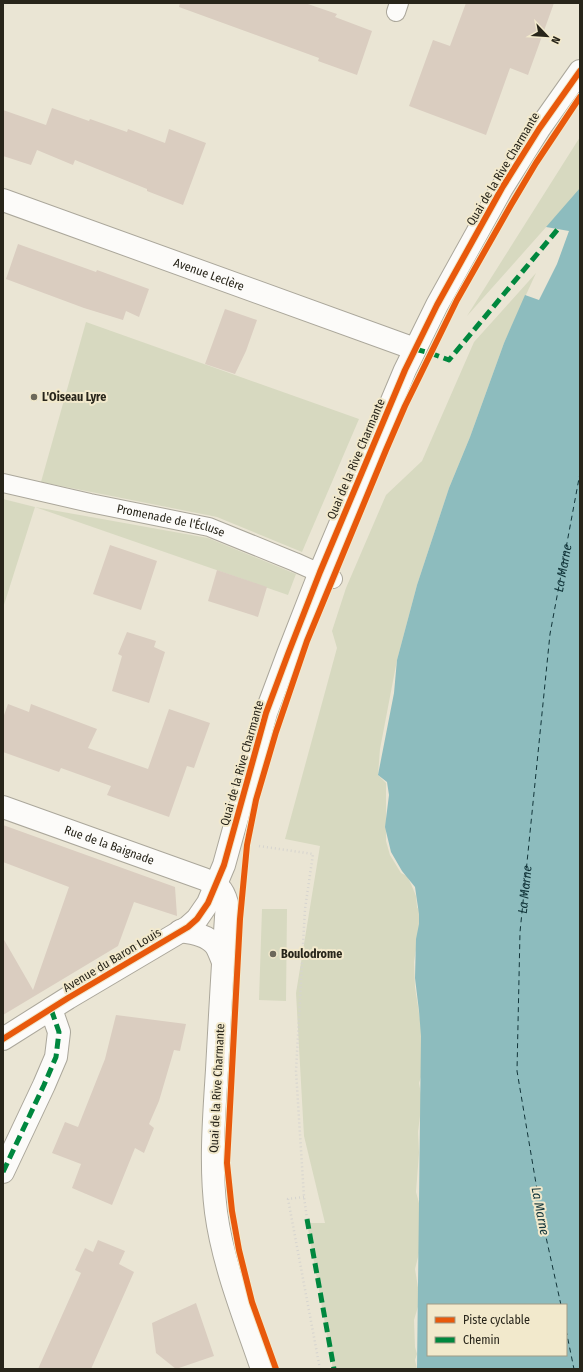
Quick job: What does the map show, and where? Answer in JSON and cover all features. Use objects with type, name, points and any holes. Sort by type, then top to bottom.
[{"type":"street","name":"Quai de la Rive Charmante","points":[[262,1369],[230,1273],[216,1213],[213,1174],[213,1135],[227,903],[221,888],[215,884],[224,865],[266,713],[326,576],[415,349],[437,305],[502,188],[539,129],[580,71]]},
{"type":"street","name":"Avenue Leclère","points":[[3,200],[415,349]]},
{"type":"street","name":"Rue de la Baignade","points":[[3,807],[181,870],[215,884]]},
{"type":"street","name":"Avenue du Baron Louis","points":[[3,1039],[180,931],[197,919],[208,902],[215,884]]},
{"type":"street","points":[[180,931],[197,934],[210,941],[216,946],[223,962]]},
{"type":"street","points":[[3,1172],[56,1057],[59,1032],[51,1009]]},
{"type":"lane","name":"Promenade de l'Écluse","points":[[3,483],[90,503],[208,527],[326,576]]},
{"type":"path","points":[[253,846],[313,854],[305,909],[296,1071],[304,1197],[307,1218]]},
{"type":"path","points":[[304,1197],[288,1199],[320,1369]]},
{"type":"green space","points":[[580,137],[580,189],[467,316]]},
{"type":"green space","points":[[536,273],[504,343],[470,437],[449,488],[417,585],[397,660],[380,749],[378,775],[386,783],[386,841],[390,855],[401,873],[407,876],[411,884],[416,896],[417,907],[420,912],[420,923],[414,962],[415,987],[421,1026],[422,1074],[419,1083],[422,1100],[418,1132],[419,1153],[416,1192],[419,1203],[422,1241],[415,1269],[420,1300],[414,1320],[415,1347],[417,1354],[415,1360],[417,1369],[333,1369],[307,1223],[325,1223],[304,1136],[296,993],[320,846],[285,839],[337,648],[332,631],[346,588],[386,495],[422,461],[474,342]]},
{"type":"green space","points":[[86,322],[359,419],[302,552],[217,517],[41,482]]},
{"type":"green space","points":[[3,499],[35,507],[3,608]]},
{"type":"green space","points":[[35,507],[208,538],[296,574],[288,595]]},
{"type":"green space","name":"Boulodrome","points":[[262,909],[287,909],[286,1001],[259,1000]]},
{"type":"water","name":"La Marne","points":[[580,188],[580,1369],[417,1369],[421,1036],[415,978],[416,939],[419,914],[415,887],[402,871],[391,852],[385,827],[389,795],[387,782],[378,775],[394,693],[397,660],[417,585],[449,488],[470,437],[504,343],[525,295],[539,300],[557,264],[569,231],[546,227]]},
{"type":"building","points":[[180,3],[305,3],[337,14],[335,17],[372,31],[357,75],[318,61],[319,58],[179,7]]},
{"type":"building","points":[[466,3],[554,3],[528,75],[510,68],[486,135],[409,106],[433,40],[450,46]]},
{"type":"building","points":[[52,108],[127,132],[128,129],[165,143],[169,129],[206,143],[183,205],[75,160],[73,165],[37,150],[31,165],[3,156],[3,110],[46,125]]},
{"type":"building","points":[[18,244],[149,289],[139,317],[126,311],[123,320],[84,308],[6,279]]},
{"type":"building","points":[[225,309],[257,320],[246,351],[235,374],[205,364]]},
{"type":"building","points":[[110,545],[157,561],[141,610],[93,594]]},
{"type":"building","points":[[217,570],[267,587],[258,617],[208,601]]},
{"type":"building","points":[[127,632],[156,641],[154,647],[165,652],[149,703],[112,691],[122,656],[118,654]]},
{"type":"building","points":[[8,704],[29,712],[31,704],[97,729],[88,748],[148,769],[169,709],[210,723],[194,768],[187,766],[169,817],[107,795],[111,786],[61,768],[59,772],[3,752],[3,718]]},
{"type":"building","points":[[3,825],[175,887],[177,916],[134,902],[118,946],[3,1015],[3,938],[33,990],[69,887],[3,862]]},
{"type":"building","points":[[116,1015],[186,1024],[180,1051],[174,1050],[159,1101],[149,1124],[154,1128],[144,1153],[135,1148],[112,1205],[72,1188],[81,1164],[52,1153],[65,1122],[78,1127],[105,1059]]},
{"type":"building","points":[[98,1240],[125,1251],[119,1264],[134,1272],[91,1369],[38,1369],[81,1273],[75,1270],[85,1248],[93,1252]]},
{"type":"building","points":[[196,1303],[214,1356],[176,1369],[156,1353],[152,1323]]},
{"type":"ferry route","points":[[561,1304],[542,1219],[517,1071],[520,932],[550,634],[580,473]]},
{"type":"ferry route","points":[[567,1335],[574,1369]]},
{"type":"marked path","points":[[415,349],[449,360],[558,229]]},
{"type":"marked path","points":[[3,1172],[56,1057],[59,1032],[51,1009]]},
{"type":"marked path","points":[[307,1219],[334,1369]]},
{"type":"cycle path","points":[[3,1039],[68,998],[188,927],[197,919],[208,903],[224,865],[266,713],[320,572],[405,370],[437,305],[502,188],[539,129],[580,71]]},
{"type":"cycle path","points":[[276,1369],[252,1302],[239,1250],[232,1211],[227,1163],[240,919],[247,845],[256,800],[276,732],[307,641],[405,406],[457,300],[536,163],[580,97]]},
{"type":"place","name":"L'Oiseau Lyre","points":[[34,397]]},
{"type":"place","name":"Boulodrome","points":[[273,954]]}]
